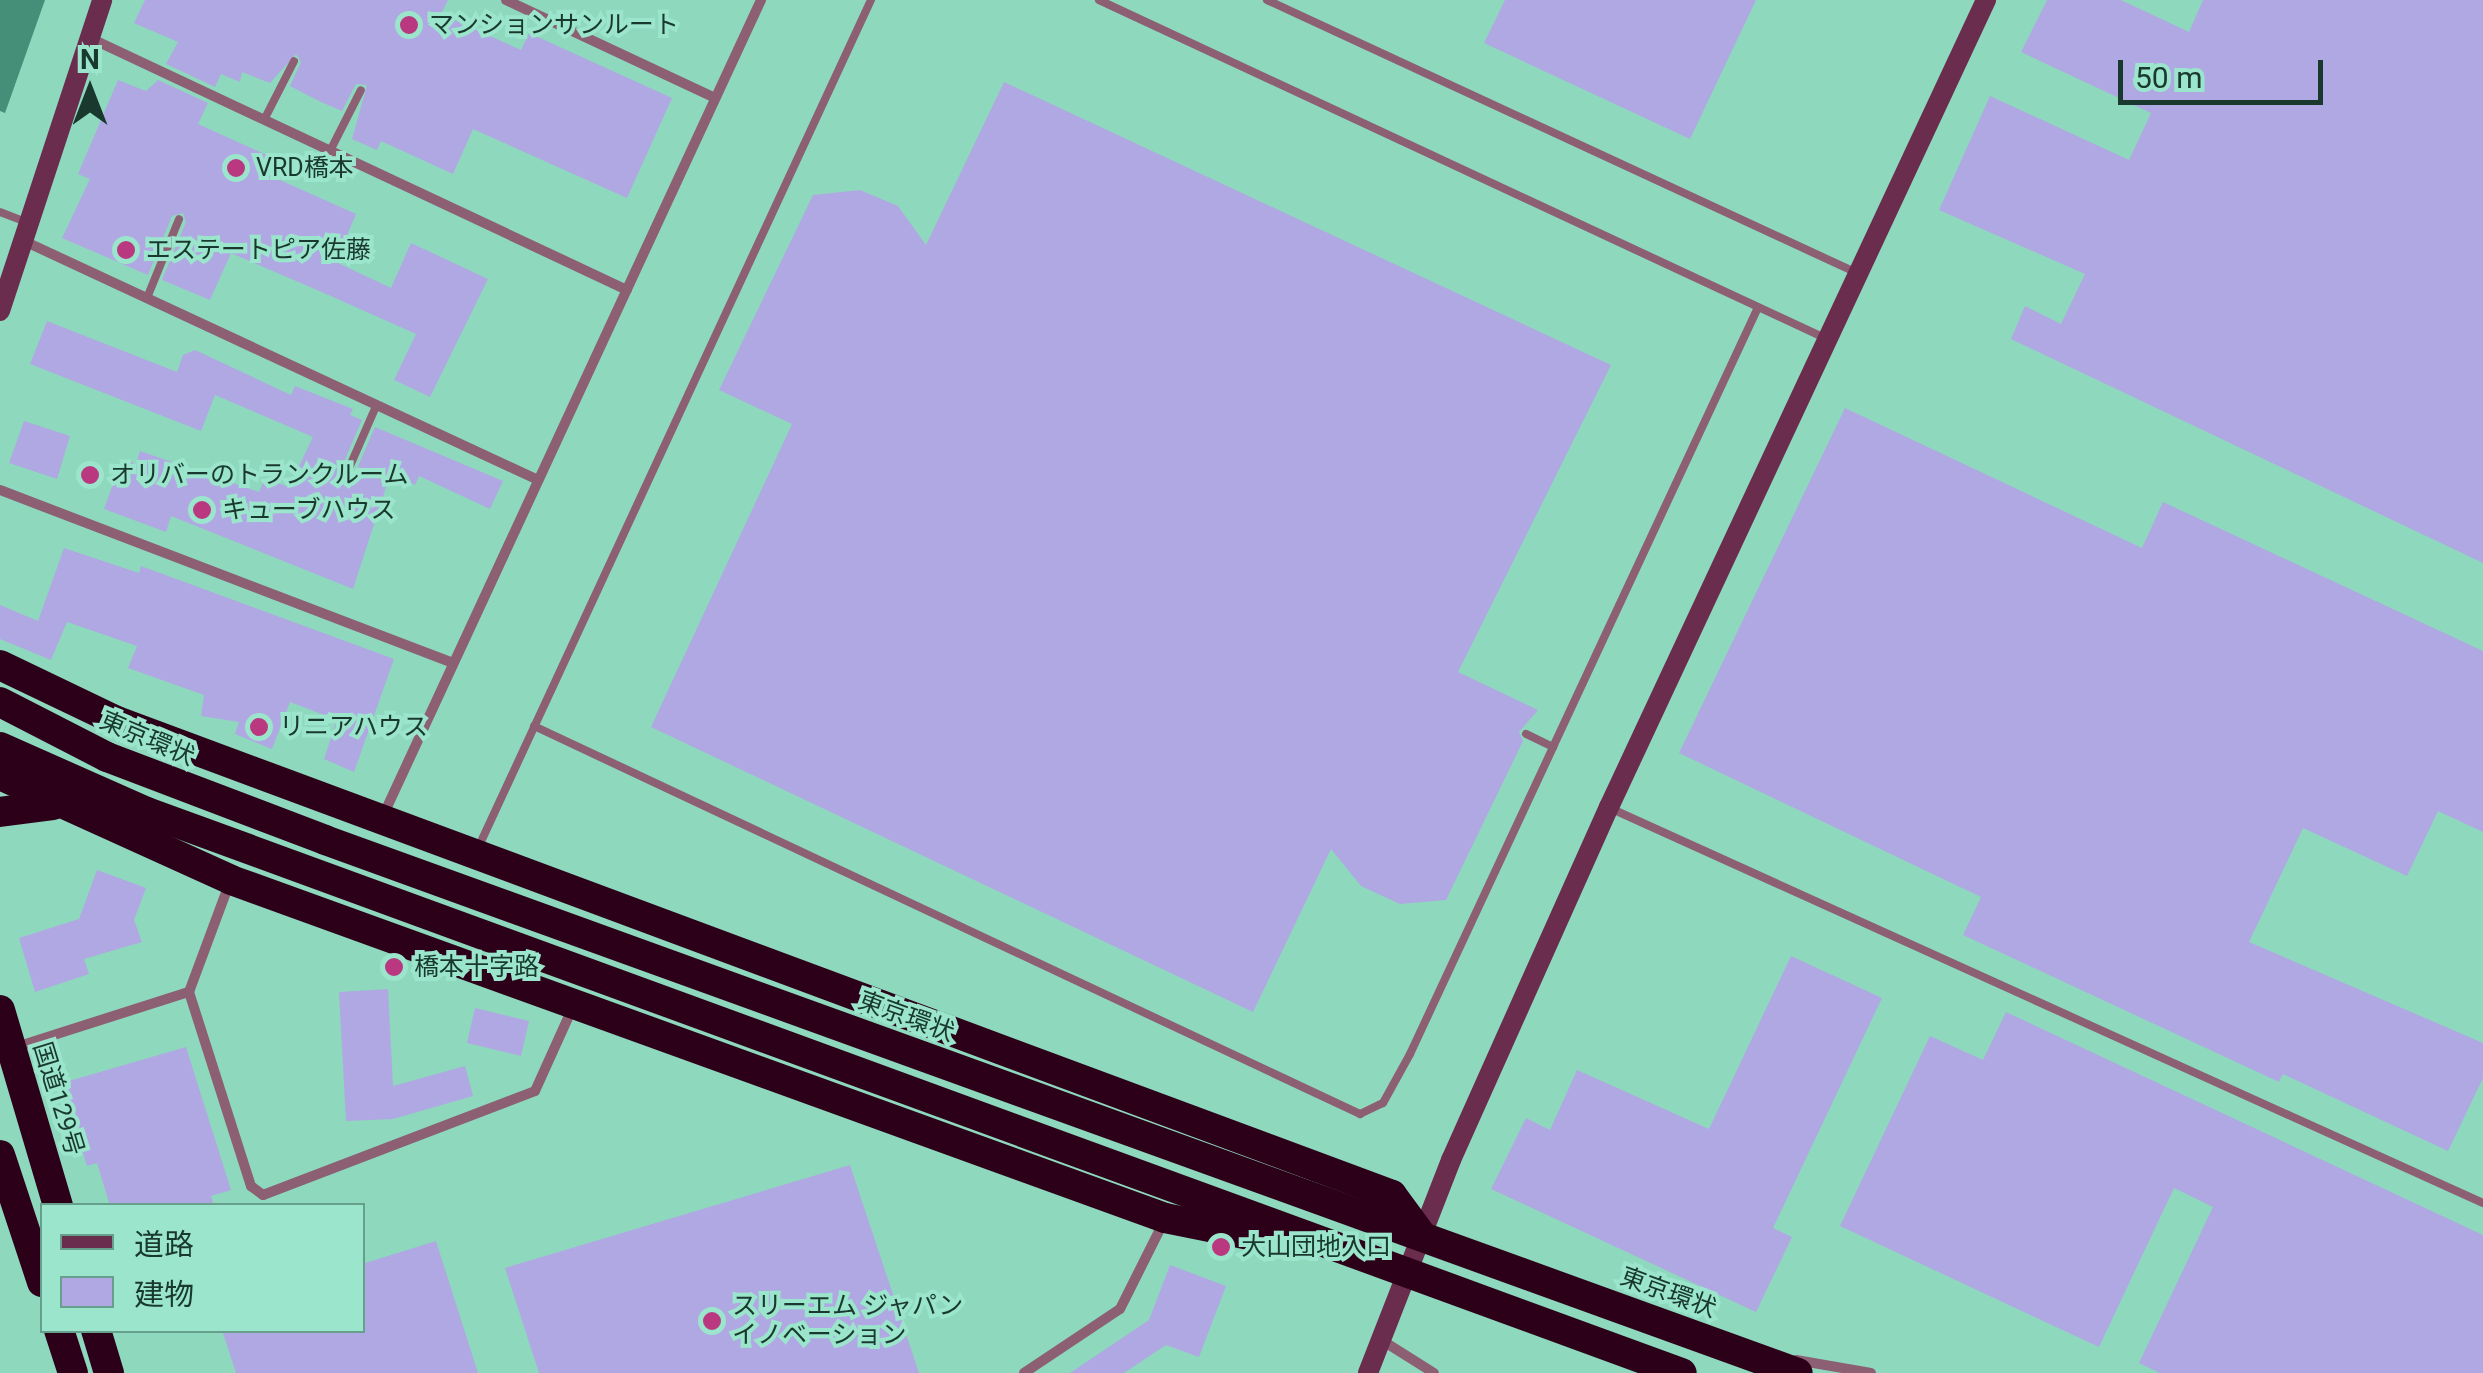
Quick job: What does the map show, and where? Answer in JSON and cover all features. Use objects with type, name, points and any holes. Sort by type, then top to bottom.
[{"type":"highway","points":[[0,665],[117,722],[1392,1195],[1422,1236]]},
{"type":"highway","name":"東京環状","points":[[0,702],[107,756],[325,840],[1798,1373]]},
{"type":"highway","points":[[0,748],[86,789],[908,1086],[1407,1278],[1676,1372]]},
{"type":"highway","points":[[0,774],[60,806],[230,880],[1165,1218],[1350,1256]]},
{"type":"highway","points":[[0,812],[22,804],[60,806]]},
{"type":"highway","name":"国道129号","points":[[0,1010],[57,1203]]},
{"type":"highway","points":[[0,1155],[40,1276]]},
{"type":"highway","points":[[60,1333],[73,1373]]},
{"type":"highway","points":[[97,1333],[109,1373]]},
{"type":"street","points":[[0,311],[102,0]]},
{"type":"street","points":[[506,0],[715,98]]},
{"type":"street","points":[[382,819],[760,0]]},
{"type":"street","points":[[1368,1373],[1422,1236],[1609,808],[1986,0]]},
{"type":"street","points":[[90,38],[627,290]]},
{"type":"street","points":[[27,232],[147,298],[538,480]]},
{"type":"street","points":[[0,490],[453,663]]},
{"type":"street","points":[[230,880],[190,992],[251,1186],[263,1195],[535,1091],[574,1004]]},
{"type":"street","points":[[12,1048],[190,992]]},
{"type":"street","points":[[1024,1373],[1120,1309],[1165,1218]]},
{"type":"street","points":[[1383,1341],[1434,1373]]},
{"type":"street","points":[[1746,1353],[1871,1373]]},
{"type":"lane","points":[[475,854],[871,0]]},
{"type":"lane","points":[[1099,0],[1828,340]]},
{"type":"lane","points":[[1267,0],[1858,274]]},
{"type":"lane","points":[[264,120],[294,61]]},
{"type":"lane","points":[[330,151],[361,90]]},
{"type":"lane","points":[[0,212],[27,232]]},
{"type":"lane","points":[[147,298],[179,219]]},
{"type":"lane","points":[[534,726],[1360,1114],[1383,1104],[1410,1054],[1758,307]]},
{"type":"lane","points":[[346,475],[377,404]]},
{"type":"lane","points":[[1526,734],[1553,746]]},
{"type":"lane","points":[[1609,808],[2483,1202]]},
{"type":"shaded area","points":[[0,0],[45,0],[5,113],[0,111]]},
{"type":"building","points":[[145,0],[448,0],[441,14],[521,50],[529,33],[672,98],[627,198],[473,129],[453,174],[381,141],[377,150],[352,139],[367,85],[356,84],[342,111],[321,102],[290,86],[301,62],[296,54],[270,83],[242,72],[240,82],[221,74],[215,87],[166,64],[178,42],[134,23]]},
{"type":"building","points":[[1505,0],[1756,0],[1690,139],[1484,43]]},
{"type":"building","points":[[2047,0],[2121,0],[2189,32],[2203,0],[2483,0],[2483,563],[2011,339],[2025,306],[2061,324],[2085,274],[1939,210],[1990,96],[2129,160],[2151,113],[2021,52]]},
{"type":"building","points":[[118,80],[146,91],[158,80],[208,103],[198,124],[269,156],[262,172],[356,214],[336,262],[391,288],[411,243],[488,279],[430,397],[394,380],[416,334],[324,293],[231,253],[210,300],[162,280],[186,222],[183,213],[172,216],[148,275],[62,238],[90,179],[78,174]]},
{"type":"building","points":[[1004,82],[1611,365],[1458,672],[1538,710],[1519,732],[1523,741],[1446,900],[1400,904],[1361,886],[1331,849],[1253,1012],[651,727],[792,424],[719,390],[813,195],[860,190],[898,206],[926,245]]},
{"type":"building","points":[[47,321],[177,372],[183,355],[195,350],[291,395],[295,386],[353,409],[350,415],[362,420],[339,473],[344,482],[353,478],[375,427],[503,481],[490,509],[419,476],[415,485],[390,475],[353,589],[171,516],[166,532],[104,509],[117,473],[124,474],[129,461],[136,464],[140,451],[259,492],[265,478],[289,487],[313,437],[215,395],[201,431],[30,364]]},
{"type":"building","points":[[1845,408],[2142,548],[2163,502],[2483,651],[2483,832],[2438,811],[2407,876],[2303,828],[2249,942],[2483,1043],[2483,1078],[2448,1151],[2283,1074],[2279,1082],[1963,935],[1981,897],[1679,753]]},
{"type":"building","points":[[24,421],[70,436],[57,479],[9,463]]},
{"type":"building","points":[[64,548],[139,573],[141,566],[394,659],[354,772],[324,759],[337,720],[290,702],[272,749],[235,734],[239,722],[201,716],[204,695],[128,668],[137,646],[67,622],[51,660],[0,639],[0,605],[38,621]]},
{"type":"building","points":[[97,870],[146,888],[134,920],[142,942],[84,959],[89,974],[35,992],[19,938],[79,919]]},
{"type":"building","points":[[1791,956],[1882,998],[1773,1228],[1792,1237],[1756,1312],[1491,1189],[1526,1118],[1550,1130],[1577,1070],[1709,1129]]},
{"type":"building","points":[[388,989],[393,1086],[465,1066],[473,1096],[393,1119],[346,1121],[339,992]]},
{"type":"building","points":[[475,1008],[529,1021],[521,1056],[467,1043]]},
{"type":"building","points":[[2006,1012],[2483,1235],[2483,1373],[2160,1373],[2139,1363],[2213,1207],[2174,1188],[2099,1347],[1840,1226],[1930,1036],[1983,1060]]},
{"type":"building","points":[[186,1047],[231,1190],[211,1196],[213,1203],[109,1203],[97,1163],[87,1166],[62,1083]]},
{"type":"building","name":"スリーエム ジャパン イノベーション","points":[[850,1165],[919,1373],[539,1373],[505,1268]]},
{"type":"building","points":[[436,1241],[478,1373],[236,1373],[223,1333],[365,1333],[365,1263]]},
{"type":"building","points":[[1170,1265],[1226,1286],[1199,1357],[1166,1345],[1124,1373],[1070,1373],[1149,1320]]},
{"type":"place","name":"マンションサンルート","points":[[409,25]]},
{"type":"place","name":"VRD橋本","points":[[236,168]]},
{"type":"place","name":"エステートピア佐藤","points":[[126,250]]},
{"type":"place","name":"オリバーのトランクルーム","points":[[90,475]]},
{"type":"place","name":"キューブハウス","points":[[202,510]]},
{"type":"place","name":"リニアハウス","points":[[259,727]]},
{"type":"place","name":"橋本十字路","points":[[394,967]]},
{"type":"place","name":"大山団地入口","points":[[1221,1247]]},
{"type":"place","name":"スリーエム ジャパン イノベーション","points":[[712,1321]]}]
